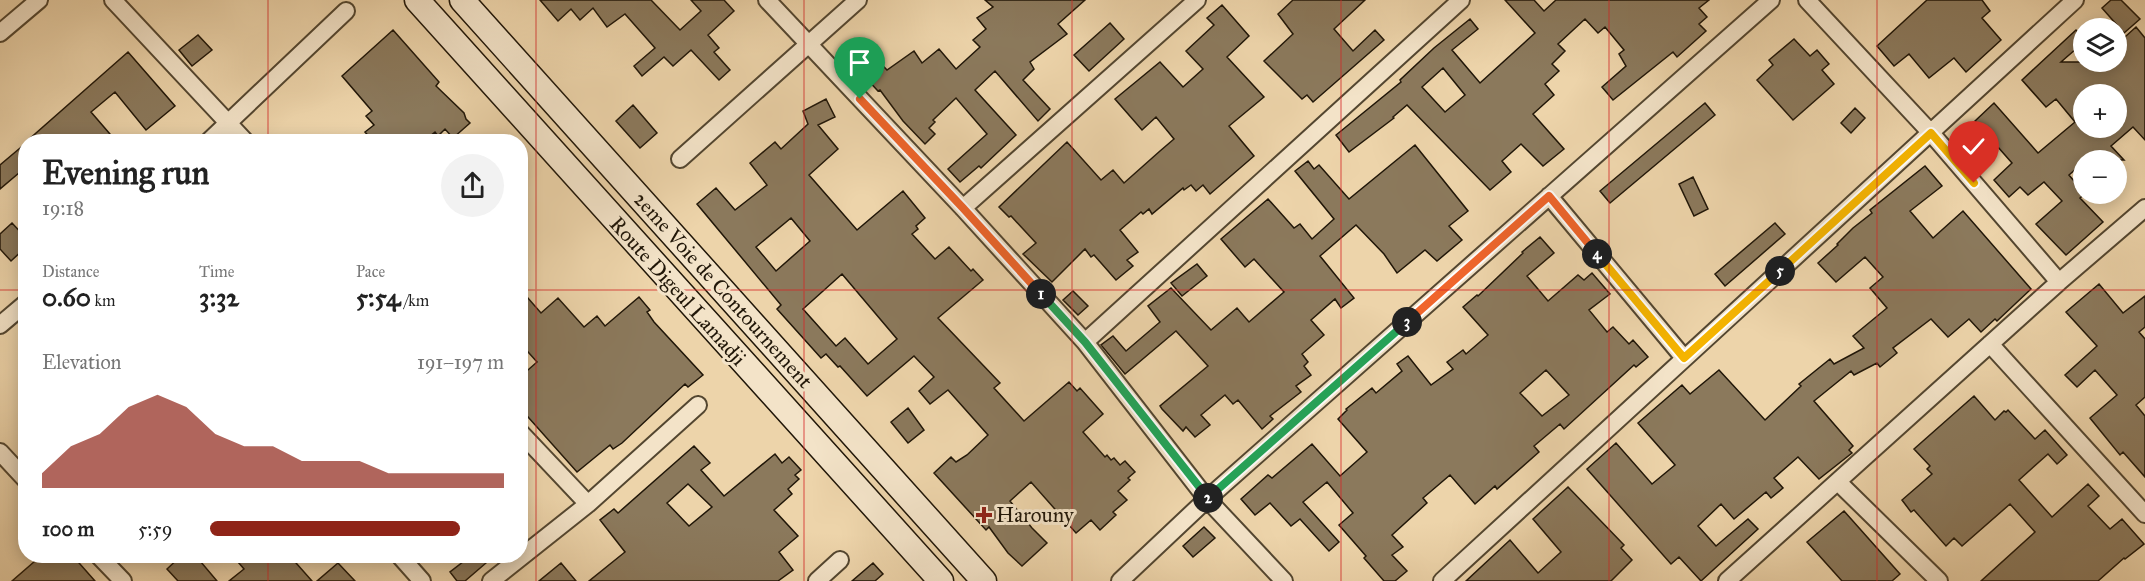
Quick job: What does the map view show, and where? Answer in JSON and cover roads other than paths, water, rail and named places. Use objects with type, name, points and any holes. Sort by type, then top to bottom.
[{"type":"main road","name":"Route Digeul Lamadji","points":[[417,0],[940,581]]},
{"type":"main road","name":"2eme Voie de Contournement","points":[[462,0],[984,581]]},
{"type":"street","points":[[0,33],[39,0]]},
{"type":"street","points":[[113,0],[238,134]]},
{"type":"street","points":[[767,0],[963,208],[1085,342],[1207,499],[1284,581]]},
{"type":"street","points":[[680,159],[858,0]]},
{"type":"street","points":[[963,208],[1197,0]]},
{"type":"street","points":[[1085,342],[1461,0]]},
{"type":"street","points":[[1120,581],[1207,499],[1771,0]]},
{"type":"street","points":[[1807,0],[1931,133],[2059,282]]},
{"type":"street","points":[[1442,581],[2075,0]]},
{"type":"street","points":[[217,134],[346,11]]},
{"type":"street","points":[[1549,196],[1684,358]]},
{"type":"street","points":[[1727,581],[2059,282],[2143,214]]},
{"type":"street","points":[[0,325],[18,310]]},
{"type":"street","points":[[1990,344],[2145,514]]},
{"type":"street","points":[[528,552],[588,504],[698,405]]},
{"type":"street","points":[[528,440],[588,504]]},
{"type":"street","points":[[0,452],[18,471]]},
{"type":"street","points":[[1838,482],[1940,581]]},
{"type":"street","points":[[817,581],[840,560]]},
{"type":"street","points":[[106,563],[123,581]]},
{"type":"street","points":[[406,563],[422,581]]},
{"type":"street","points":[[491,581],[514,563]]},
{"type":"place","name":"Harouny","points":[[984,515]]}]
